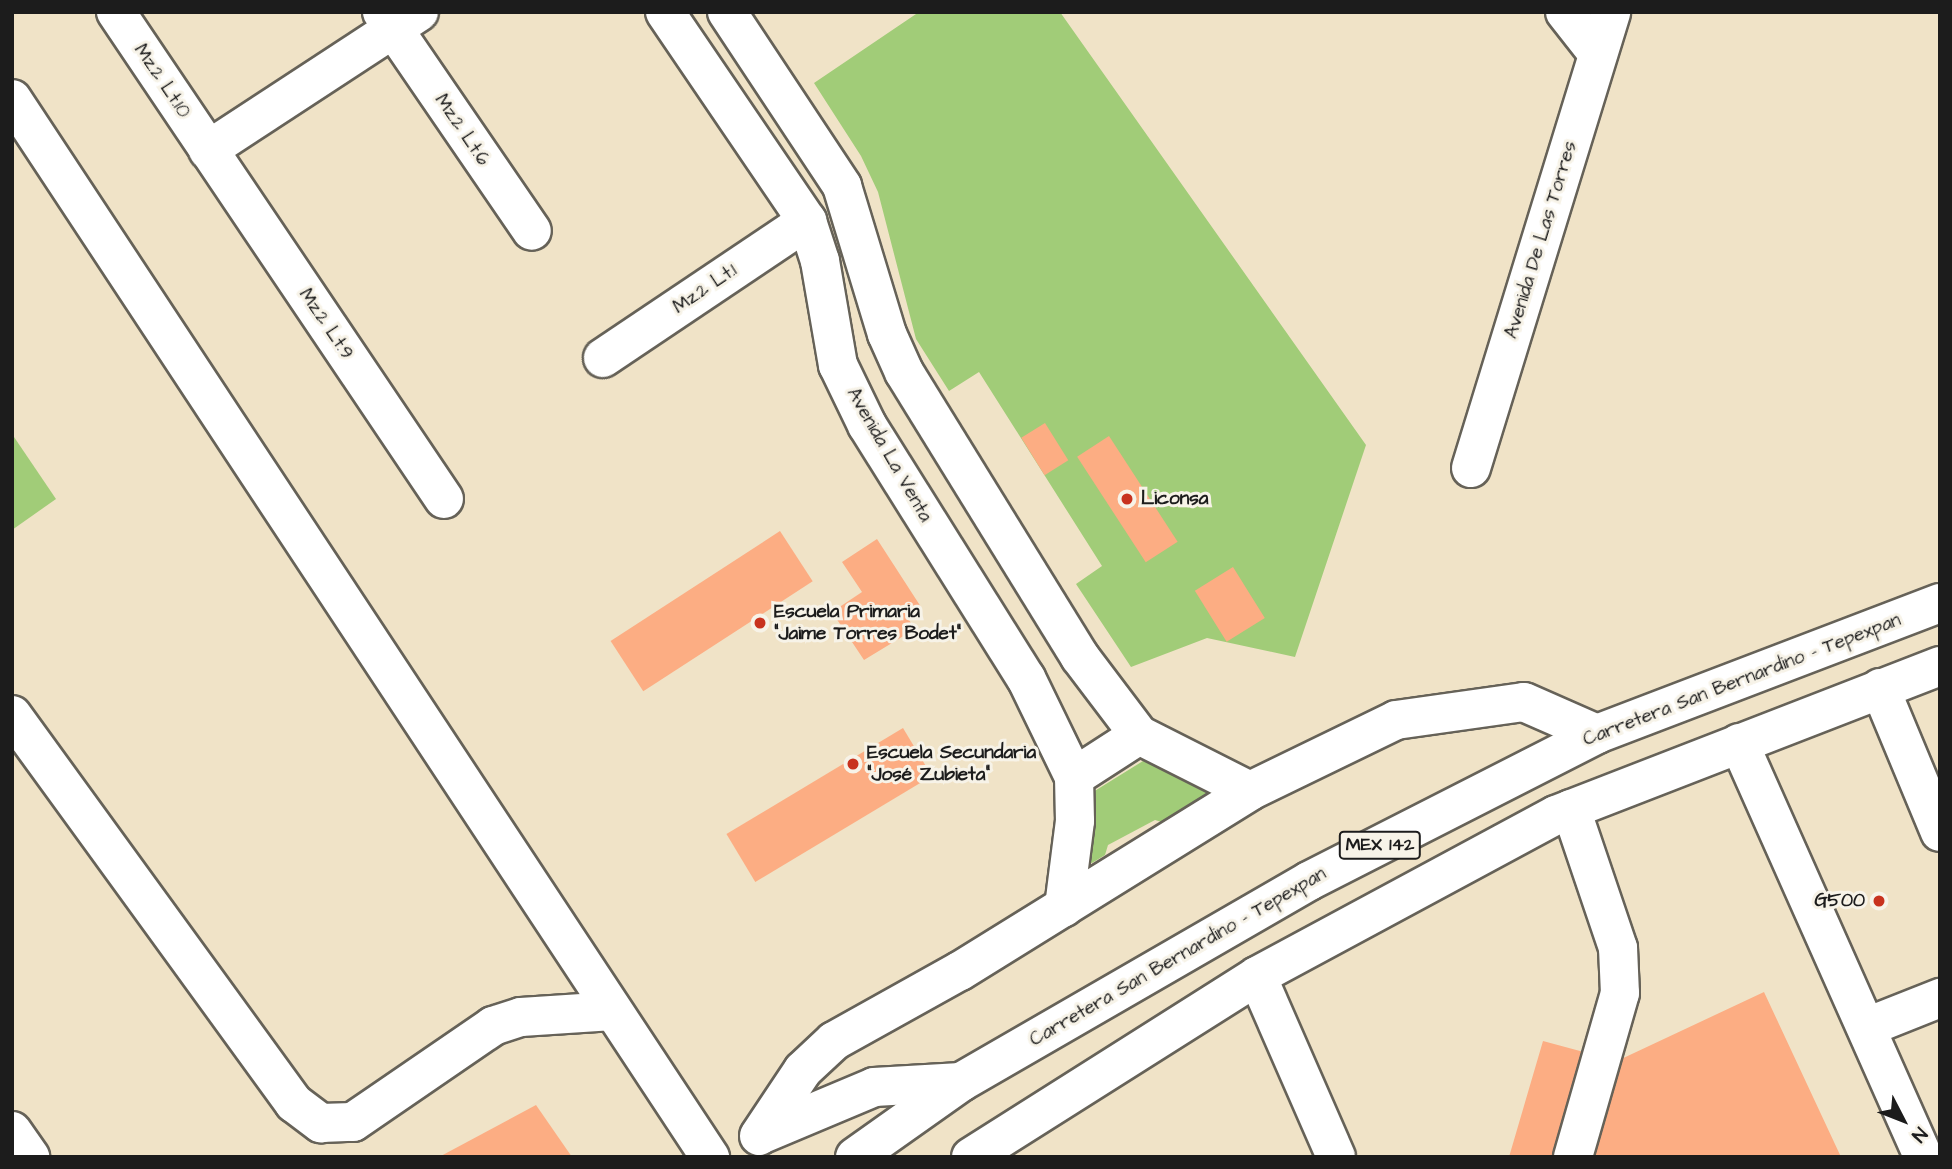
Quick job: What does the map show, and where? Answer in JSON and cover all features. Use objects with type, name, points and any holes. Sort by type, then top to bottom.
[{"type":"main road","name":"Mz.2 Lt.10","points":[[116,12],[208,150]]},
{"type":"main road","name":"Avenida La Venta","points":[[665,12],[807,221],[838,365],[867,425],[1026,678],[1074,777],[1075,821],[1064,907]]},
{"type":"main road","points":[[727,12],[842,186],[887,334],[904,372],[1080,657],[1139,735],[1250,791]]},
{"type":"main road","points":[[1565,12],[1598,54]]},
{"type":"main road","name":"Avenida De Las Torres","points":[[1471,468],[1611,12]]},
{"type":"main road","points":[[208,150],[398,18]]},
{"type":"main road","name":"Mz.2 Lt.6","points":[[398,18],[532,231]]},
{"type":"main road","points":[[12,99],[710,1157]]},
{"type":"main road","name":"Mz.2 Lt.9","points":[[208,150],[444,499]]},
{"type":"main road","name":"Mz.2 Lt.1","points":[[603,358],[807,221]]},
{"type":"main road","points":[[994,630],[1043,596]]},
{"type":"main road","name":"Carretera San Bernardino - Tepexpan","points":[[855,1157],[961,1082],[1308,881],[1597,734],[1940,603]]},
{"type":"main road","name":"MEX 142","points":[[971,1157],[1257,976],[1571,809],[1940,666]]},
{"type":"main road","points":[[1880,688],[1940,832]]},
{"type":"main road","points":[[759,1136],[803,1070],[834,1041],[1064,907],[1250,791],[1396,720],[1524,702],[1597,734]]},
{"type":"main road","points":[[12,715],[294,1103],[321,1124],[354,1122],[493,1026],[521,1017],[613,1011]]},
{"type":"main road","points":[[1074,777],[1139,735]]},
{"type":"main road","points":[[1739,743],[1923,1157]]},
{"type":"main road","points":[[1571,809],[1618,948],[1620,993],[1573,1157]]},
{"type":"main road","points":[[1257,976],[1336,1157]]},
{"type":"main road","points":[[1867,1027],[1940,999]]},
{"type":"main road","points":[[724,1157],[759,1136],[874,1087],[961,1082]]},
{"type":"main road","points":[[12,1131],[30,1157]]},
{"type":"green space","points":[[919,12],[1060,12],[1366,445],[1295,657],[1207,638],[1131,667],[1076,584],[1102,566],[979,372],[949,391],[916,339],[878,192],[861,156],[814,83]]},
{"type":"green space","points":[[12,434],[56,499],[12,530]]},
{"type":"green space","points":[[1143,761],[1153,762],[1213,795],[1165,823],[1155,820],[1108,845],[1105,855],[1092,863],[1086,862],[1093,792]]},
{"type":"building","points":[[1045,423],[1068,460],[1045,475],[1021,438]]},
{"type":"building","name":"Liconsa","points":[[1109,436],[1178,542],[1146,562],[1077,457]]},
{"type":"building","points":[[780,531],[813,581],[643,691],[611,641]]},
{"type":"building","points":[[877,539],[921,607],[907,617],[915,629],[864,660],[832,612],[862,592],[842,562]]},
{"type":"building","points":[[1233,567],[1265,618],[1227,642],[1195,591]]},
{"type":"building","points":[[903,728],[932,776],[755,882],[726,834]]},
{"type":"building","points":[[1764,992],[1841,1157],[1509,1157],[1543,1041],[1617,1061]]},
{"type":"building","points":[[536,1105],[572,1157],[439,1157]]},
{"type":"place","name":"Liconsa","points":[[1127,499]]},
{"type":"place","name":"Escuela Primaria \"Jaime Torres Bodet\"","points":[[760,623]]},
{"type":"place","name":"Escuela Secundaria \"José Zubieta\"","points":[[853,764]]},
{"type":"place","name":"G500","points":[[1879,901]]}]
